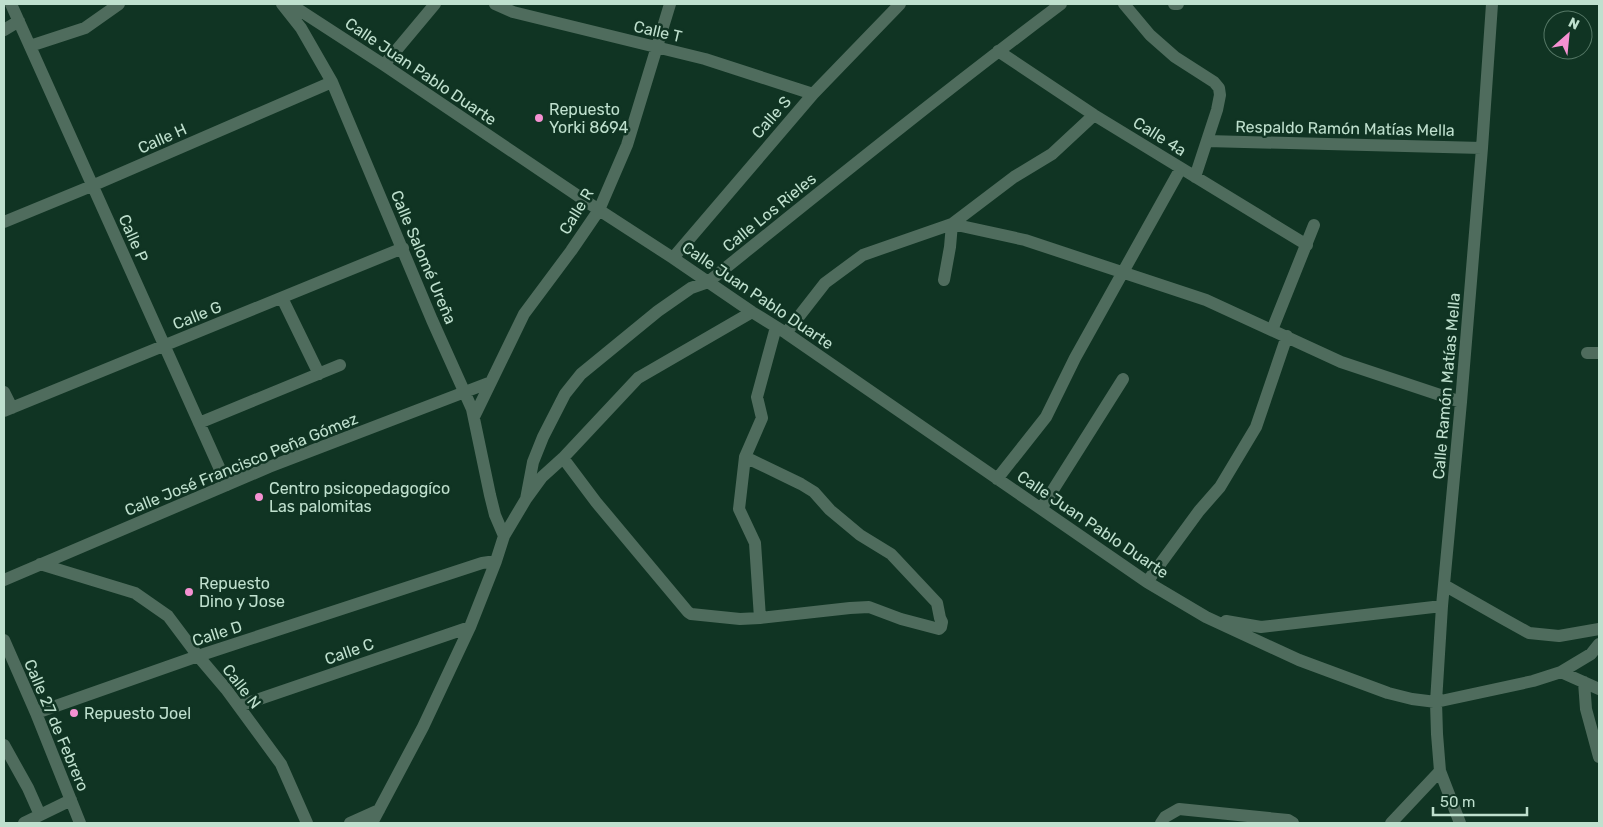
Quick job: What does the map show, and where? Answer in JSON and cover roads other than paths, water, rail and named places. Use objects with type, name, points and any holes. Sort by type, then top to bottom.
[{"type":"street","name":"Calle P","points":[[11,4],[228,485]]},
{"type":"street","points":[[30,46],[85,28],[119,4]]},
{"type":"street","name":"Calle Salomé Ureña","points":[[282,4],[301,28],[332,82],[464,392],[474,417],[490,495],[504,536]]},
{"type":"street","name":"Calle Juan Pablo Duarte","points":[[290,4],[781,330],[1147,582],[1206,617],[1299,660],[1379,690],[1412,699],[1436,702],[1533,681],[1561,672],[1591,654],[1599,644]]},
{"type":"street","points":[[384,65],[435,4]]},
{"type":"street","name":"Calle T","points":[[495,4],[513,12],[705,59],[813,94]]},
{"type":"street","name":"Calle R","points":[[474,417],[524,314],[599,210],[627,145],[670,4]]},
{"type":"street","name":"Calle S","points":[[674,258],[813,94],[900,4]]},
{"type":"street","name":"Calle Los Rieles","points":[[526,499],[533,462],[543,437],[565,394],[581,374],[658,311],[691,288],[708,282],[998,51],[1061,4]]},
{"type":"street","points":[[1124,4],[1150,35],[1174,57],[1214,82],[1219,88],[1220,95],[1217,110],[1195,177]]},
{"type":"street","name":"Calle Ramón Matías Mella","points":[[1460,823],[1440,771],[1436,702],[1442,606],[1461,402],[1492,4]]},
{"type":"street","points":[[4,30],[19,21]]},
{"type":"street","name":"Calle 4a","points":[[998,51],[1094,115],[1307,245]]},
{"type":"street","name":"Calle H","points":[[4,222],[332,82]]},
{"type":"street","points":[[760,618],[755,543],[739,508],[745,458],[762,418],[757,397],[781,330],[825,283],[863,255],[952,224],[1014,176],[1052,154],[1094,115]]},
{"type":"street","name":"Respaldo Ramón Matías Mella","points":[[1207,141],[1482,148]]},
{"type":"street","points":[[996,479],[1046,417],[1075,358],[1181,168]]},
{"type":"street","points":[[952,224],[1025,240],[1206,300],[1341,362],[1461,402]]},
{"type":"street","points":[[944,280],[952,224]]},
{"type":"street","points":[[1272,330],[1314,225]]},
{"type":"street","name":"Calle G","points":[[8,410],[403,248]]},
{"type":"street","points":[[282,298],[319,374]]},
{"type":"street","points":[[372,823],[423,727],[470,627],[504,536],[526,499],[542,477],[563,458],[638,378],[752,312]]},
{"type":"street","points":[[1147,582],[1220,487],[1256,427],[1287,336]]},
{"type":"street","points":[[199,422],[340,365]]},
{"type":"street","points":[[1041,509],[1123,379]]},
{"type":"street","name":"Calle José Francisco Peña Gómez","points":[[4,580],[269,467],[491,382]]},
{"type":"street","points":[[4,392],[8,410]]},
{"type":"street","points":[[563,458],[596,502],[688,612],[698,616],[740,619],[869,607],[901,619],[939,629],[941,627],[942,622],[937,603],[891,554],[846,524],[808,488],[745,458]]},
{"type":"street","name":"Calle D","points":[[36,713],[198,656],[482,563],[496,561]]},
{"type":"street","name":"Calle N","points":[[40,564],[135,593],[168,616],[239,706],[281,764],[307,823]]},
{"type":"street","points":[[1444,585],[1529,632],[1559,636],[1599,629]]},
{"type":"street","name":"Calle Juan Pablo Duarte","points":[[1206,617],[1261,627],[1442,606]]},
{"type":"street","name":"Calle C","points":[[239,706],[470,627]]},
{"type":"street","name":"Calle 27 de Febrero","points":[[4,640],[36,713],[80,823]]},
{"type":"street","points":[[1561,672],[1599,689]]},
{"type":"street","points":[[1584,682],[1586,709],[1599,757]]},
{"type":"street","points":[[4,744],[28,788],[40,815]]},
{"type":"street","points":[[1391,823],[1440,771]]},
{"type":"street","points":[[24,823],[71,800]]},
{"type":"street","points":[[1161,823],[1165,817],[1179,809],[1288,820],[1293,823]]},
{"type":"street","points":[[350,823],[379,810]]},
{"type":"place","name":"Repuesto Yorki 8694","points":[[539,118]]},
{"type":"place","name":"Centro psicopedagogíco Las palomitas","points":[[259,497]]},
{"type":"place","name":"Repuesto Dino y Jose","points":[[189,592]]},
{"type":"place","name":"Repuesto Joel","points":[[74,713]]}]
